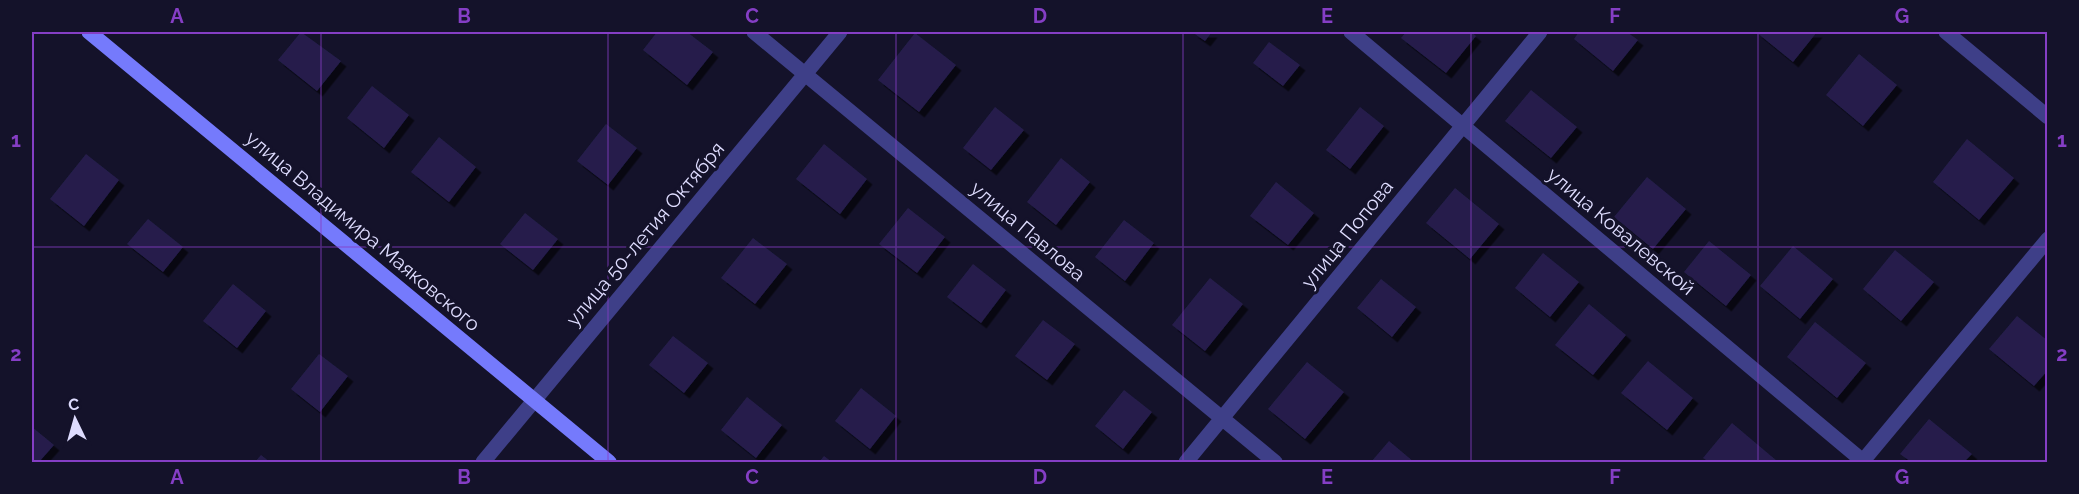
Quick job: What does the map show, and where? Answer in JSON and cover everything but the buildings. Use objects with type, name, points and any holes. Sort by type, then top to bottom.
[{"type":"street","name":"улица Владимира Маяковского","points":[[90,32],[609,462]]},
{"type":"street","name":"улица Павлова","points":[[754,32],[1275,462]]},
{"type":"street","name":"улица 50-летия Октября","points":[[483,462],[840,32]]},
{"type":"street","name":"улица Ковалевской","points":[[1351,32],[1863,462]]},
{"type":"street","name":"улица Попова","points":[[1186,462],[1540,32]]},
{"type":"street","points":[[1946,32],[2048,117]]},
{"type":"street","points":[[1863,462],[2048,239]]}]
